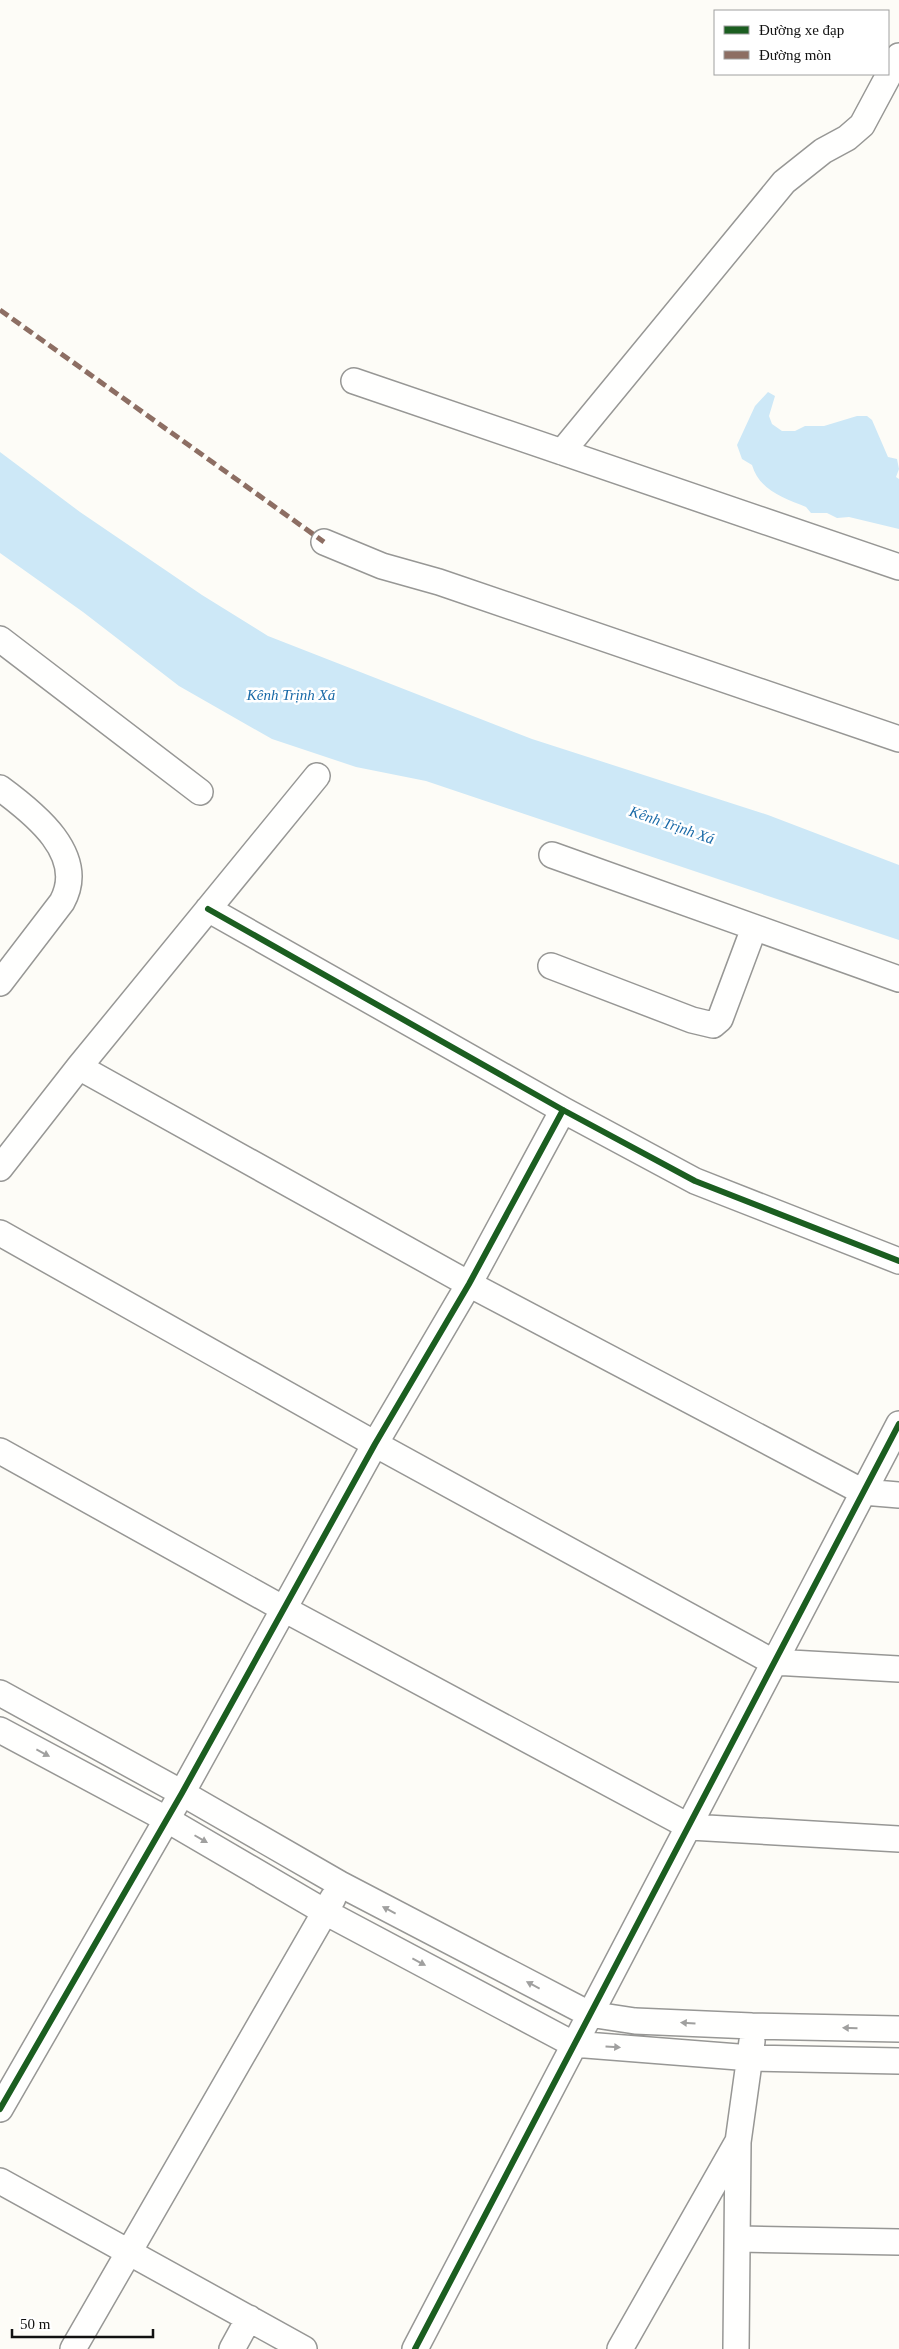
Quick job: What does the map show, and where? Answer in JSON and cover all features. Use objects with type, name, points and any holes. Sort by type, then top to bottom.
[{"type":"street","points":[[889,75],[899,56]]},
{"type":"street","points":[[562,452],[784,182],[824,151],[847,138],[862,125],[889,75]]},
{"type":"street","points":[[354,380],[899,567]]},
{"type":"street","points":[[324,542],[382,566],[439,582],[899,739]]},
{"type":"street","points":[[0,639],[200,792]]},
{"type":"street","points":[[0,1168],[79,1067],[316,776]]},
{"type":"street","points":[[0,788],[44,824],[61,851],[69,872],[68,888],[62,902],[0,983]]},
{"type":"street","points":[[552,855],[899,980]]},
{"type":"street","points":[[208,909],[564,1110],[695,1181],[899,1261]]},
{"type":"street","points":[[551,966],[692,1020],[713,1025],[720,1020],[754,928]]},
{"type":"street","points":[[79,1067],[469,1284],[863,1492],[899,1494]]},
{"type":"street","points":[[0,2109],[182,1793],[375,1444],[469,1284],[564,1110]]},
{"type":"street","points":[[0,1234],[375,1444],[773,1662],[899,1669]]},
{"type":"street","points":[[415,2349],[573,2044],[690,1828],[773,1662],[899,1424]]},
{"type":"street","points":[[0,1451],[284,1609],[690,1828],[899,1839]]},
{"type":"street","points":[[899,2029],[636,2021],[589,2014],[340,1884],[182,1793],[9,1698],[1,1732],[166,1819],[325,1912],[573,2044],[751,2058],[899,2061]]},
{"type":"street","points":[[74,2349],[340,1884]]},
{"type":"street","points":[[736,2349],[739,2239],[738,2142],[751,2058],[752,2026]]},
{"type":"street","points":[[620,2349],[738,2142]]},
{"type":"street","points":[[0,2181],[304,2349]]},
{"type":"street","points":[[739,2239],[899,2242]]},
{"type":"street","points":[[232,2349],[249,2318]]},
{"type":"water","points":[[768,392],[775,396],[769,416],[772,424],[782,431],[795,431],[805,426],[824,426],[857,416],[867,416],[872,420],[888,457],[897,459],[899,469],[896,477],[899,479],[899,529],[849,517],[837,518],[827,513],[811,513],[806,507],[773,492],[760,481],[752,465],[742,459],[737,445],[755,406]]},
{"type":"water","name":"Kênh Trịnh Xá","points":[[0,452],[80,512],[202,595],[268,636],[532,739],[768,815],[899,865],[899,940],[426,781],[356,767],[272,739],[179,686],[83,612],[0,553]]},
{"type":"marked path","points":[[0,310],[324,542]]},
{"type":"cycle path","points":[[208,909],[563,1110],[695,1181],[899,1261]]},
{"type":"cycle path","points":[[0,2109],[182,1793],[375,1444],[469,1284],[563,1110]]},
{"type":"cycle path","points":[[415,2349],[899,1424]]}]
